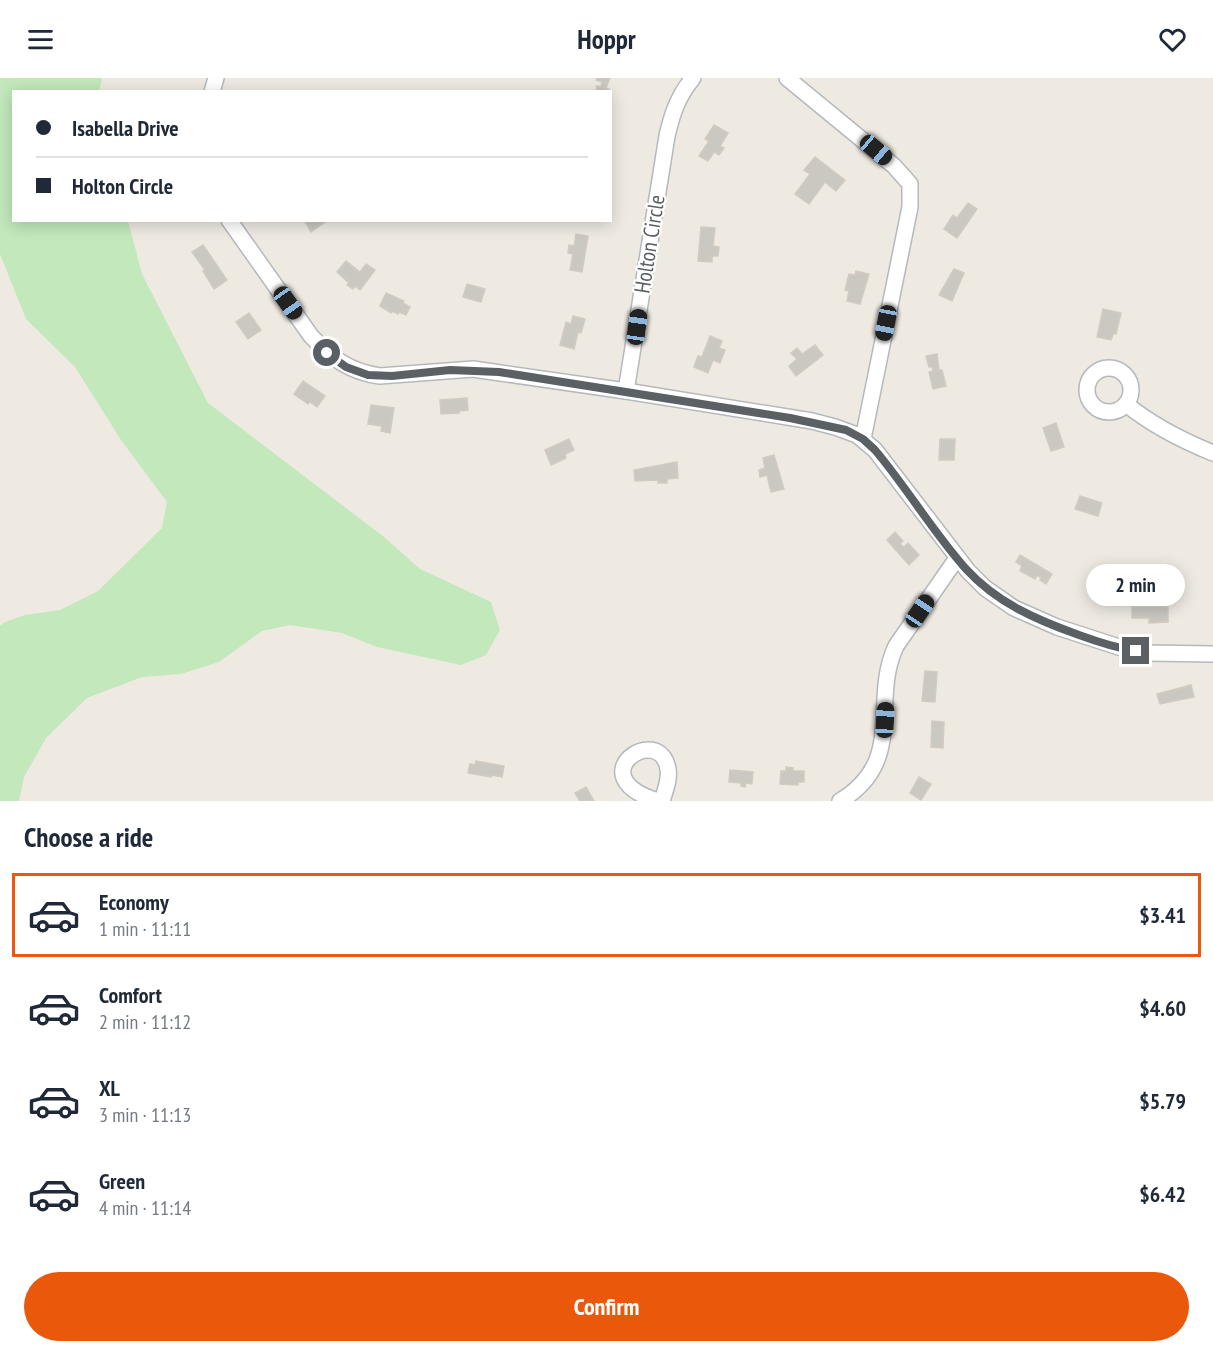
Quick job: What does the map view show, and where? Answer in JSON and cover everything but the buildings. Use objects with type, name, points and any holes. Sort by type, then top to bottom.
[{"type":"street","name":"Holton Circle","points":[[626,391],[667,136],[672,113],[681,92],[693,78]]},
{"type":"street","points":[[787,78],[894,166],[910,184],[910,207],[863,439]]},
{"type":"street","points":[[230,222],[311,336],[327,353],[346,367],[368,375],[380,376],[473,369],[626,391],[812,422],[846,430],[863,439],[875,450],[957,558],[985,588],[1004,602],[1035,619],[1125,649],[1148,653],[1213,654]]},
{"type":"street","points":[[1126,404],[1149,422],[1177,438],[1213,453]]},
{"type":"street","points":[[840,801],[856,790],[867,778],[880,752],[884,736],[887,681],[893,651],[957,558]]},
{"type":"green space","points":[[0,78],[102,78],[99,90],[12,90],[12,222],[128,222],[142,274],[208,403],[384,537],[420,569],[491,602],[500,630],[486,655],[461,665],[377,647],[342,633],[290,625],[262,631],[219,662],[181,674],[142,677],[87,698],[46,738],[24,777],[19,801],[0,801],[0,626],[25,615],[60,610],[98,591],[162,528],[167,502],[121,440],[75,367],[26,319],[0,254]]},
{"type":"route","points":[[327,353],[346,367],[368,375],[392,376],[473,369],[746,410],[846,430],[863,439],[890,467],[957,558],[985,588],[1004,602],[1035,619],[1102,643],[1136,651]]}]
